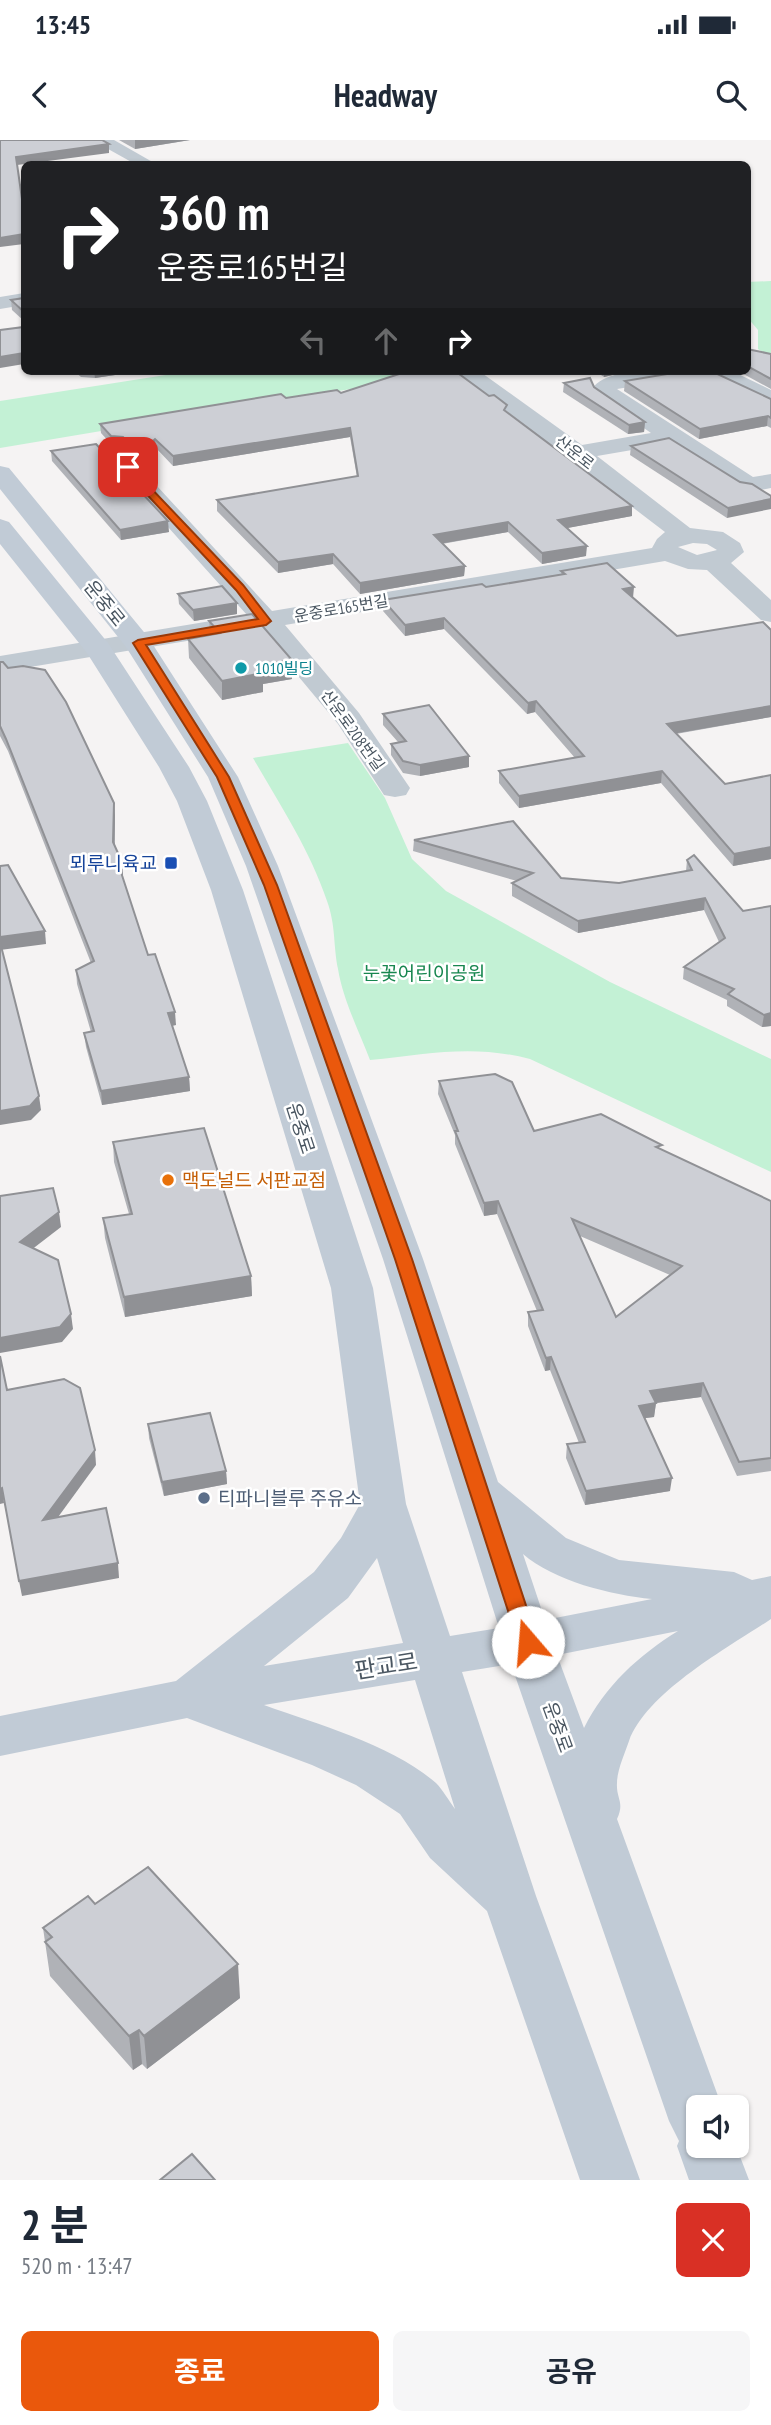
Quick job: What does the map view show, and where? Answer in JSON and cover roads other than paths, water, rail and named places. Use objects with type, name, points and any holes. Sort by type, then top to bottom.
[{"type":"main road","name":"운중로","points":[[0,473],[138,643],[223,777],[270,885],[403,1259],[528,1642],[688,2095]]},
{"type":"main road","name":"운중로","points":[[0,527],[98,649],[174,767],[192,802],[238,921],[352,1288],[383,1504],[509,1896],[610,2180]]},
{"type":"main road","points":[[478,1490],[549,1550],[613,1577],[771,1594]]},
{"type":"main road","points":[[189,1698],[331,1585],[358,1550],[383,1504]]},
{"type":"main road","points":[[605,1860],[592,1783],[606,1733],[627,1701],[669,1661],[771,1594]]},
{"type":"main road","name":"판교로","points":[[0,1736],[189,1698],[528,1642],[771,1594]]},
{"type":"main road","points":[[189,1698],[330,1750],[373,1770],[418,1799],[449,1842],[509,1896]]},
{"type":"main road","points":[[711,2158],[719,2180]]},
{"type":"street","points":[[101,140],[141,161]]},
{"type":"street","points":[[0,303],[21,300]]},
{"type":"street","name":"산운로","points":[[470,375],[577,453],[676,544]]},
{"type":"street","points":[[661,375],[610,383],[603,389],[671,436],[760,483],[771,502]]},
{"type":"street","points":[[723,375],[771,398]]},
{"type":"street","points":[[577,453],[671,436]]},
{"type":"street","name":"산운로208번길","points":[[114,453],[197,540],[349,719],[394,788]]},
{"type":"street","points":[[676,544],[692,561],[713,561],[771,614]]},
{"type":"street","name":"운중로165번길","points":[[0,664],[266,621],[676,544]]},
{"type":"place","name":"1010빌딩","points":[[241,668]]},
{"type":"place","name":"뫼루니육교","points":[[171,863]]},
{"type":"place","name":"맥도널드 서판교점","points":[[168,1180]]},
{"type":"place","name":"티파니블루 주유소","points":[[204,1498]]},
{"type":"park label","name":"눈꽃어린이공원","points":[[424,973]]}]
